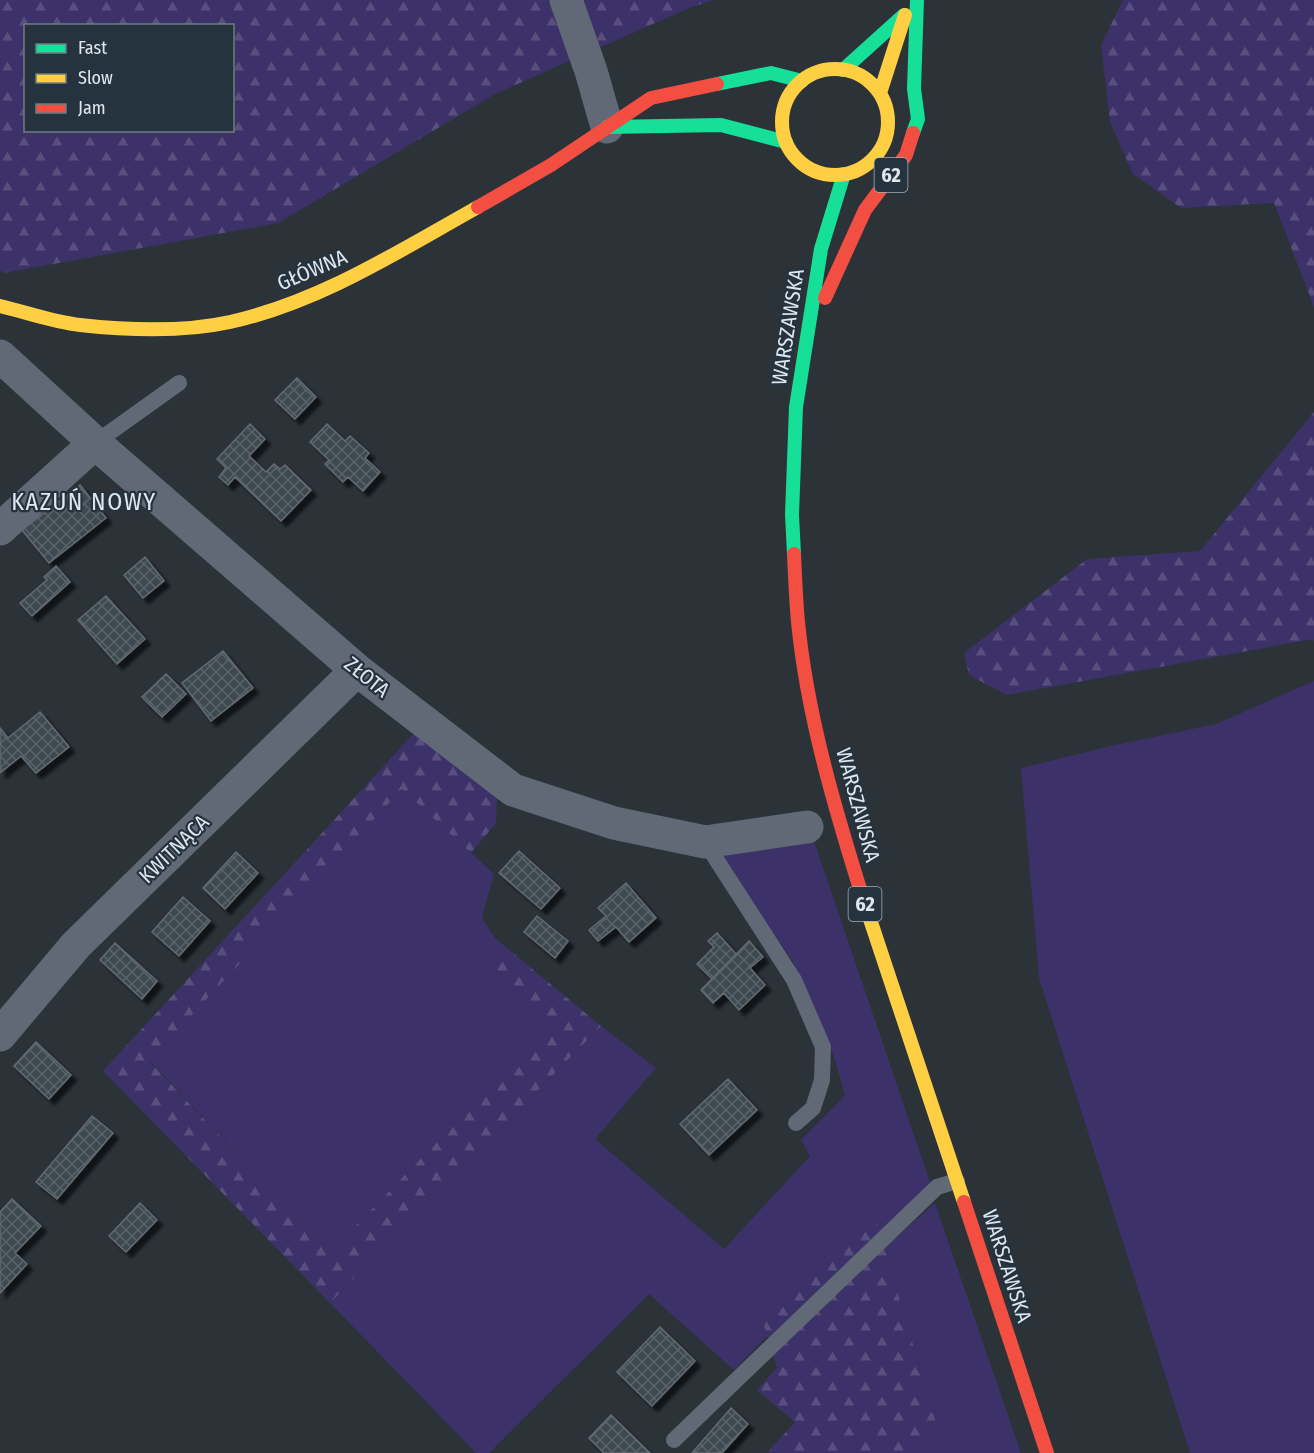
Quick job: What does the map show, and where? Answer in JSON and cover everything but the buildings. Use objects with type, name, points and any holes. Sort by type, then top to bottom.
[{"type":"main road","points":[[880,93],[911,0]]},
{"type":"main road","name":"62","points":[[808,335],[865,210],[906,155],[918,119],[914,89],[917,0]]},
{"type":"main road","points":[[843,70],[905,14]]},
{"type":"main road","points":[[607,127],[721,125],[786,141],[783,125],[784,109],[791,93],[802,81],[814,73],[829,69],[857,74],[870,81],[880,93]]},
{"type":"main road","name":"GŁÓWNA","points":[[0,306],[78,325],[163,329],[229,322],[287,304],[366,270],[551,165],[651,98],[771,73],[802,81]]},
{"type":"main road","name":"62","points":[[786,141],[795,157],[810,174],[844,174],[861,169],[874,158],[884,143],[888,126],[887,108],[880,93]]},
{"type":"main road","name":"WARSZAWSKA","points":[[844,174],[821,249],[796,407],[792,514],[798,622],[813,717],[840,826],[1047,1453]]},
{"type":"main road","name":"WARSZAWSKA","points":[[816,214],[821,249]]},
{"type":"street","points":[[566,0],[591,71],[607,127]]},
{"type":"street","name":"ZŁOTA","points":[[0,356],[96,443],[357,670],[513,790],[614,823],[705,842],[807,827]]},
{"type":"street","points":[[0,530],[96,443]]},
{"type":"street","name":"KWITNĄCA","points":[[0,1035],[76,945],[357,670]]},
{"type":"lane","points":[[96,443],[179,383]]},
{"type":"lane","points":[[705,842],[794,980],[824,1047],[822,1080],[813,1108],[796,1123]]},
{"type":"lane","points":[[674,1440],[937,1187],[957,1181]]},
{"type":"green space","points":[[0,0],[713,0],[689,8],[495,94],[278,223],[4,273],[0,270]]},
{"type":"green space","points":[[1123,0],[1314,0],[1314,307],[1274,203],[1181,208],[1133,174],[1110,122],[1101,45]]},
{"type":"green space","points":[[1314,412],[1314,642],[1313,639],[1007,695],[969,675],[964,653],[1087,559],[1200,551]]},
{"type":"green space","points":[[1314,681],[1314,1453],[1190,1453],[1039,978],[1021,768],[1216,724]]},
{"type":"green space","points":[[414,733],[497,795],[496,823],[471,853],[402,789],[149,1061],[330,1252],[545,1031],[495,967],[495,938],[601,1026],[330,1303],[103,1071]]},
{"type":"green space","points":[[402,788],[494,874],[482,918],[495,938],[495,967],[545,1031],[330,1252],[149,1060]]},
{"type":"green space","points":[[813,838],[931,1185],[880,1233],[872,1210],[762,1319],[767,1336],[734,1370],[649,1294],[489,1453],[476,1453],[330,1303],[601,1026],[656,1068],[595,1139],[724,1249],[810,1156],[801,1140],[845,1095],[831,1047],[793,962],[717,849]]},
{"type":"green space","points":[[935,1203],[1021,1453],[923,1453],[939,1433],[884,1248]]},
{"type":"green space","points":[[873,1209],[939,1433],[923,1453],[767,1453],[795,1422],[757,1390],[777,1368],[762,1319]]},
{"type":"traffic: fast","points":[[913,133],[918,119],[914,89],[917,0]]},
{"type":"traffic: fast","points":[[843,70],[904,15]]},
{"type":"traffic: fast","points":[[717,84],[771,73],[802,81]]},
{"type":"traffic: fast","points":[[607,127],[721,125],[786,142]]},
{"type":"traffic: fast","points":[[794,554],[792,515],[796,407],[821,249],[844,174]]},
{"type":"traffic: slow","points":[[880,93],[905,15]]},
{"type":"traffic: slow","points":[[835,69],[855,73],[872,85],[884,102],[888,122],[884,142],[872,159],[855,171],[835,175],[815,171],[798,159],[786,142],[782,122],[786,102],[798,85],[815,73],[835,69]]},
{"type":"traffic: slow","points":[[0,306],[70,324],[98,327],[175,329],[230,322],[296,302],[358,274],[478,207]]},
{"type":"traffic: slow","points":[[860,889],[964,1202]]},
{"type":"traffic: jam","points":[[478,207],[551,165],[651,98],[717,84]]},
{"type":"traffic: jam","points":[[825,298],[865,210],[906,155],[913,133]]},
{"type":"traffic: jam","points":[[794,554],[798,622],[814,724],[860,889]]},
{"type":"traffic: jam","points":[[964,1202],[1047,1453]]},
{"type":"district","name":"KAZUŃ NOWY","points":[[84,502]]}]
